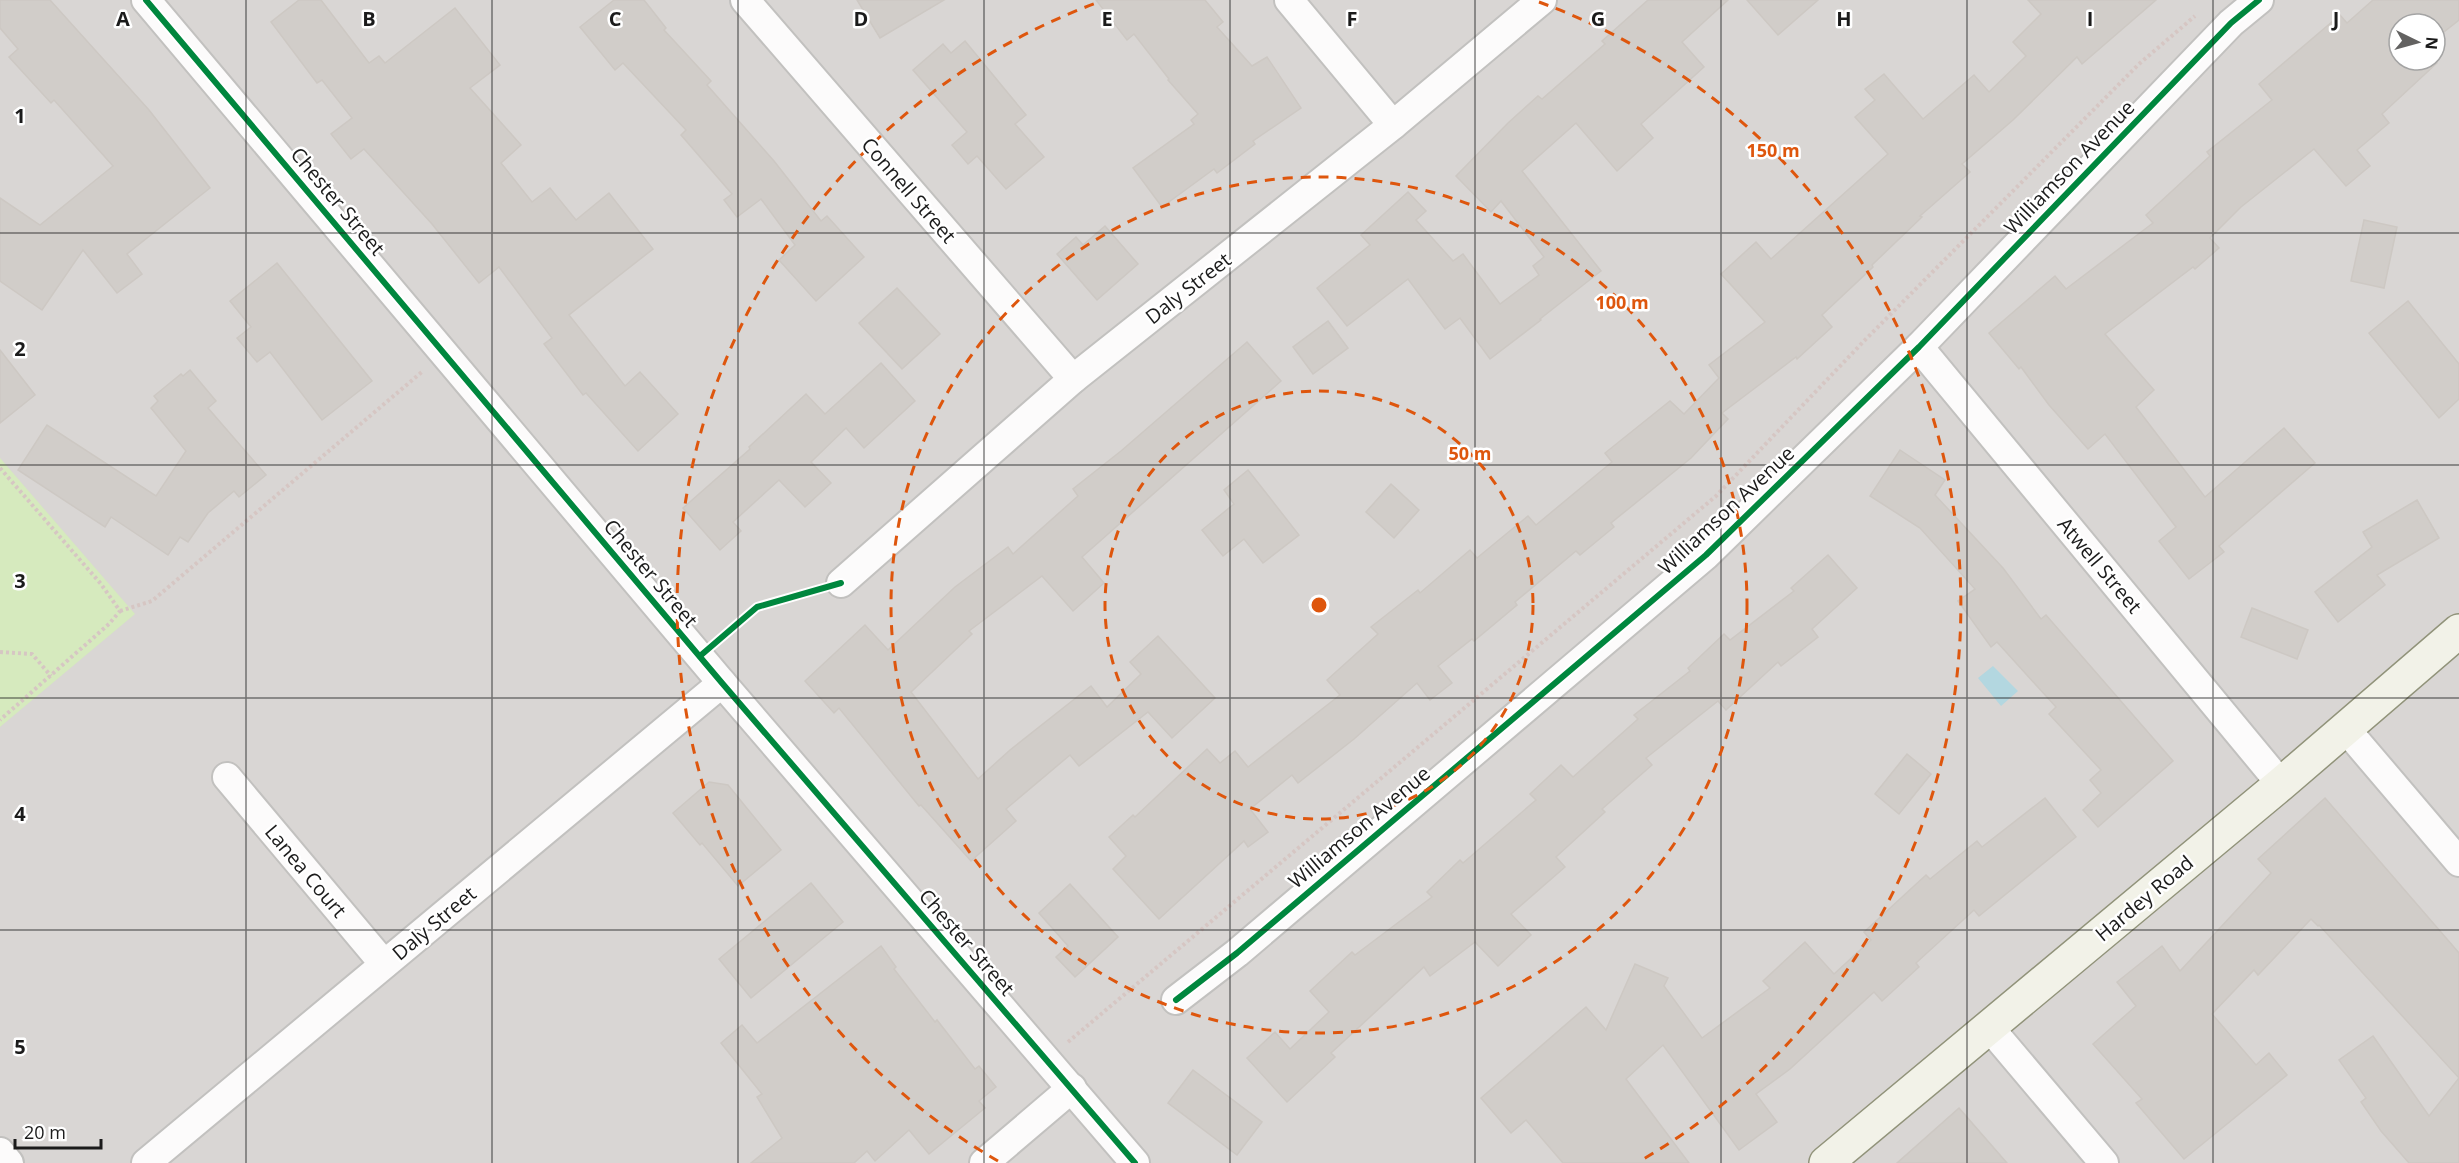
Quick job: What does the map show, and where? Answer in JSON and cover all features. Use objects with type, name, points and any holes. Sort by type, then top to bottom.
[{"type":"main road","name":"Hardey Road","points":[[1826,1163],[2281,784],[2459,631]]},
{"type":"street","name":"Chester Street","points":[[147,0],[722,683],[1135,1163]]},
{"type":"street","name":"Connell Street","points":[[746,0],[1073,379]]},
{"type":"street","points":[[1289,0],[1393,124]]},
{"type":"street","name":"Daly Street","points":[[841,583],[1073,379],[1393,124],[1542,0]]},
{"type":"street","name":"Williamson Avenue","points":[[1176,1000],[1237,953],[1706,555],[1919,347],[2231,23],[2259,0]]},
{"type":"street","name":"Atwell Street","points":[[1919,347],[2281,784]]},
{"type":"street","name":"Daly Street","points":[[146,1163],[722,683]]},
{"type":"street","points":[[2345,728],[2459,862]]},
{"type":"street","name":"Lanea Court","points":[[227,777],[384,964]]},
{"type":"street","points":[[1989,1027],[2104,1163]]},
{"type":"street","points":[[984,1163],[1072,1088]]},
{"type":"street","points":[[0,1152],[9,1163]]},
{"type":"path","points":[[1047,1060],[1716,496],[1864,341],[2139,64],[2197,14]]},
{"type":"path","points":[[0,720],[109,624],[120,610],[152,601],[444,353]]},
{"type":"path","points":[[0,468],[120,610]]},
{"type":"path","points":[[0,652],[32,654],[51,676]]},
{"type":"shaded area","points":[[0,0],[2459,0],[2459,1163],[0,1163]]},
{"type":"green space","points":[[0,458],[135,614],[0,727]]},
{"type":"water","points":[[1993,666],[2018,691],[2001,706],[1978,678]]},
{"type":"building","points":[[0,0],[50,0],[149,110],[210,188],[127,254],[142,274],[117,293],[83,250],[42,310],[0,281],[0,198],[40,225],[113,166],[54,100],[51,103],[9,57],[18,49],[0,28]]},
{"type":"building","points":[[299,0],[321,0],[369,63],[379,56],[385,63],[455,8],[500,65],[470,88],[521,145],[501,163],[532,202],[550,188],[576,220],[609,193],[653,249],[569,315],[625,386],[640,372],[678,414],[638,451],[586,393],[583,395],[544,344],[552,338],[499,267],[479,283],[432,224],[364,149],[351,159],[331,134],[352,118],[322,80],[317,83],[271,22]]},
{"type":"building","points":[[614,0],[644,0],[666,28],[664,30],[711,81],[707,85],[774,161],[821,221],[827,216],[864,257],[816,301],[779,260],[795,245],[761,199],[737,217],[724,200],[732,194],[681,135],[686,130],[623,63],[615,70],[580,27]]},
{"type":"building","points":[[857,0],[944,0],[880,38]]},
{"type":"building","points":[[1096,0],[1205,0],[1223,22],[1217,27],[1252,66],[1267,57],[1301,108],[1253,141],[1255,144],[1217,173],[1214,169],[1162,207],[1133,168],[1194,124],[1191,120],[1198,114],[1168,80],[1134,34],[1127,40]]},
{"type":"building","points":[[1648,0],[1728,0],[1682,42],[1704,67],[1641,124],[1653,138],[1617,171],[1576,123],[1522,171],[1601,271],[1490,359],[1460,318],[1445,329],[1408,279],[1347,326],[1317,288],[1370,245],[1361,235],[1408,192],[1426,211],[1416,220],[1453,261],[1463,254],[1500,304],[1539,275],[1533,266],[1544,257],[1501,201],[1491,212],[1456,176],[1508,123],[1538,96],[1542,99],[1605,44],[1602,41]]},
{"type":"building","points":[[1747,0],[1818,0],[1778,35]]},
{"type":"building","points":[[2028,0],[2156,0],[2082,64],[2077,57],[2013,120],[1962,164],[1970,172],[1920,216],[1922,217],[1872,265],[1873,267],[1822,315],[1832,327],[1797,359],[1796,357],[1722,413],[1728,419],[1691,458],[1611,523],[1614,527],[1580,555],[1576,551],[1515,602],[1517,605],[1474,641],[1472,639],[1438,666],[1452,683],[1430,700],[1417,683],[1354,739],[1298,783],[1292,775],[1250,809],[1268,832],[1248,847],[1244,841],[1159,919],[1113,869],[1126,856],[1109,837],[1133,815],[1135,817],[1207,749],[1220,763],[1235,751],[1248,767],[1340,695],[1327,680],[1378,634],[1371,627],[1418,590],[1420,593],[1470,550],[1477,558],[1528,516],[1536,525],[1612,462],[1605,453],[1670,401],[1684,414],[1719,378],[1709,365],[1765,322],[1721,274],[1756,242],[1771,259],[1888,154],[1855,117],[1875,100],[1865,89],[1884,74],[1923,119],[1974,75],[1989,92],[2026,56],[2013,42],[2041,14]]},
{"type":"building","points":[[2373,0],[2459,0],[2459,20],[2447,30],[2447,12],[2387,12],[2387,72],[2427,72],[2382,114],[2389,123],[2357,150],[2370,166],[2346,186],[2314,149],[2241,207],[2210,238],[2219,248],[2195,269],[2193,267],[2105,334],[2154,390],[2136,407],[2205,497],[2284,428],[2315,463],[2219,546],[2224,552],[2189,579],[2159,541],[2176,527],[2105,434],[2088,449],[2049,405],[2021,367],[2019,369],[1989,333],[2055,276],[2066,289],[2153,223],[2146,215],[2210,156],[2207,152],[2272,100],[2259,84],[2340,15],[2347,23]]},
{"type":"building","points":[[965,41],[1026,115],[1015,124],[1044,157],[1006,189],[977,156],[968,164],[952,145],[967,132],[913,70],[943,44],[951,53]]},
{"type":"building","points":[[2364,220],[2397,227],[2384,288],[2351,281]]},
{"type":"building","points":[[1105,226],[1138,264],[1097,300],[1057,254],[1076,237],[1083,245]]},
{"type":"building","points":[[277,263],[372,381],[322,420],[270,352],[257,362],[237,338],[251,327],[230,301]]},
{"type":"building","points":[[897,288],[940,334],[902,369],[859,323]]},
{"type":"building","points":[[2408,301],[2459,364],[2459,399],[2439,418],[2369,333]]},
{"type":"building","points":[[1328,321],[1348,348],[1313,374],[1293,347]]},
{"type":"building","points":[[1247,342],[1281,381],[1082,557],[1104,583],[1073,611],[1042,576],[969,631],[972,634],[911,692],[978,779],[1010,750],[1091,686],[1107,707],[1141,674],[1130,662],[1158,636],[1215,698],[1172,738],[1148,712],[1079,766],[1070,755],[1006,809],[1016,821],[971,861],[921,805],[919,806],[839,708],[834,713],[805,681],[865,625],[888,650],[955,587],[1008,547],[1013,554],[1078,496],[1073,489],[1121,451]]},
{"type":"building","points":[[0,350],[35,395],[0,423]]},
{"type":"building","points":[[881,363],[915,401],[864,448],[846,428],[811,462],[831,483],[805,507],[779,480],[733,522],[741,531],[720,550],[683,508],[750,449],[749,447],[806,394],[825,414]]},
{"type":"building","points":[[190,370],[216,401],[208,408],[266,475],[239,497],[234,491],[208,513],[188,542],[180,537],[168,555],[111,517],[105,527],[18,470],[47,425],[156,496],[186,451],[151,408],[158,401],[154,396],[181,374],[183,376]]},
{"type":"building","points":[[1900,450],[1945,480],[1935,495],[2003,568],[2041,619],[2046,615],[2173,761],[2098,827],[2083,810],[2101,793],[2090,780],[2101,770],[2049,714],[2056,707],[1997,642],[1991,647],[1958,601],[1975,589],[1920,528],[1870,496]]},
{"type":"building","points":[[1248,470],[1299,535],[1263,563],[1244,539],[1223,556],[1202,530],[1234,504],[1224,490]]},
{"type":"building","points":[[1391,484],[1419,510],[1394,538],[1366,512]]},
{"type":"building","points":[[2417,500],[2439,538],[2377,575],[2385,585],[2338,622],[2315,592],[2372,547],[2363,532]]},
{"type":"building","points":[[1828,555],[1857,588],[1812,629],[1818,637],[1781,666],[1778,662],[1726,710],[1718,701],[1646,758],[1652,765],[1602,809],[1605,812],[1556,857],[1565,867],[1511,914],[1531,935],[1498,966],[1475,942],[1430,976],[1424,967],[1331,1053],[1335,1057],[1287,1102],[1247,1058],[1275,1032],[1290,1049],[1329,1012],[1310,991],[1352,952],[1355,955],[1432,897],[1427,892],[1460,860],[1463,863],[1536,800],[1530,794],[1561,765],[1573,777],[1638,719],[1634,715],[1690,671],[1688,668],[1724,634],[1730,640],[1794,591],[1791,588]]},
{"type":"building","points":[[2252,608],[2308,630],[2297,659],[2241,637]]},
{"type":"building","points":[[1907,754],[1931,774],[1899,814],[1875,794]]},
{"type":"building","points":[[709,782],[728,785],[781,850],[738,886],[673,813]]},
{"type":"building","points":[[2045,798],[2076,837],[1979,916],[1974,910],[1916,963],[1919,967],[1882,1001],[1874,992],[1790,1069],[1756,1094],[1777,1122],[1739,1150],[1663,1045],[1626,1079],[1689,1163],[1563,1163],[1526,1120],[1511,1133],[1481,1098],[1586,1007],[1606,1030],[1635,964],[1668,978],[1664,986],[1702,1038],[1770,988],[1763,981],[1805,942],[1834,974],[1871,940],[1864,932],[1926,875],[1930,879],[1977,841],[1982,847]]},
{"type":"building","points":[[2325,798],[2459,953],[2459,1078],[2311,919],[2258,975],[2254,970],[2212,1014],[2256,1065],[2269,1053],[2287,1075],[2184,1159],[2136,1103],[2142,1099],[2093,1044],[2136,1006],[2117,982],[2162,946],[2180,971],[2271,873],[2258,859]]},
{"type":"building","points":[[811,883],[843,922],[751,998],[719,959]]},
{"type":"building","points":[[1070,884],[1118,937],[1075,977],[1056,957],[1068,946],[1039,913]]},
{"type":"building","points":[[881,946],[896,967],[894,969],[935,1022],[937,1020],[975,1069],[979,1066],[996,1087],[979,1101],[985,1108],[929,1154],[909,1130],[875,1161],[867,1151],[854,1163],[751,1163],[782,1138],[757,1097],[762,1094],[721,1043],[742,1025],[757,1043]]},
{"type":"building","points":[[2373,1036],[2429,1116],[2459,1078],[2459,1163],[2409,1163],[2381,1131],[2361,1102],[2366,1098],[2339,1060]]},
{"type":"building","points":[[1193,1070],[1262,1122],[1237,1155],[1168,1103]]},
{"type":"building","points":[[1959,1108],[2007,1163],[1897,1163]]},
{"type":"cycle path","points":[[146,0],[722,683],[1135,1163]]},
{"type":"cycle path","points":[[1176,1000],[1237,953],[1706,555],[1919,347],[2231,23],[2259,0]]},
{"type":"cycle path","points":[[700,656],[757,607],[841,583]]}]
